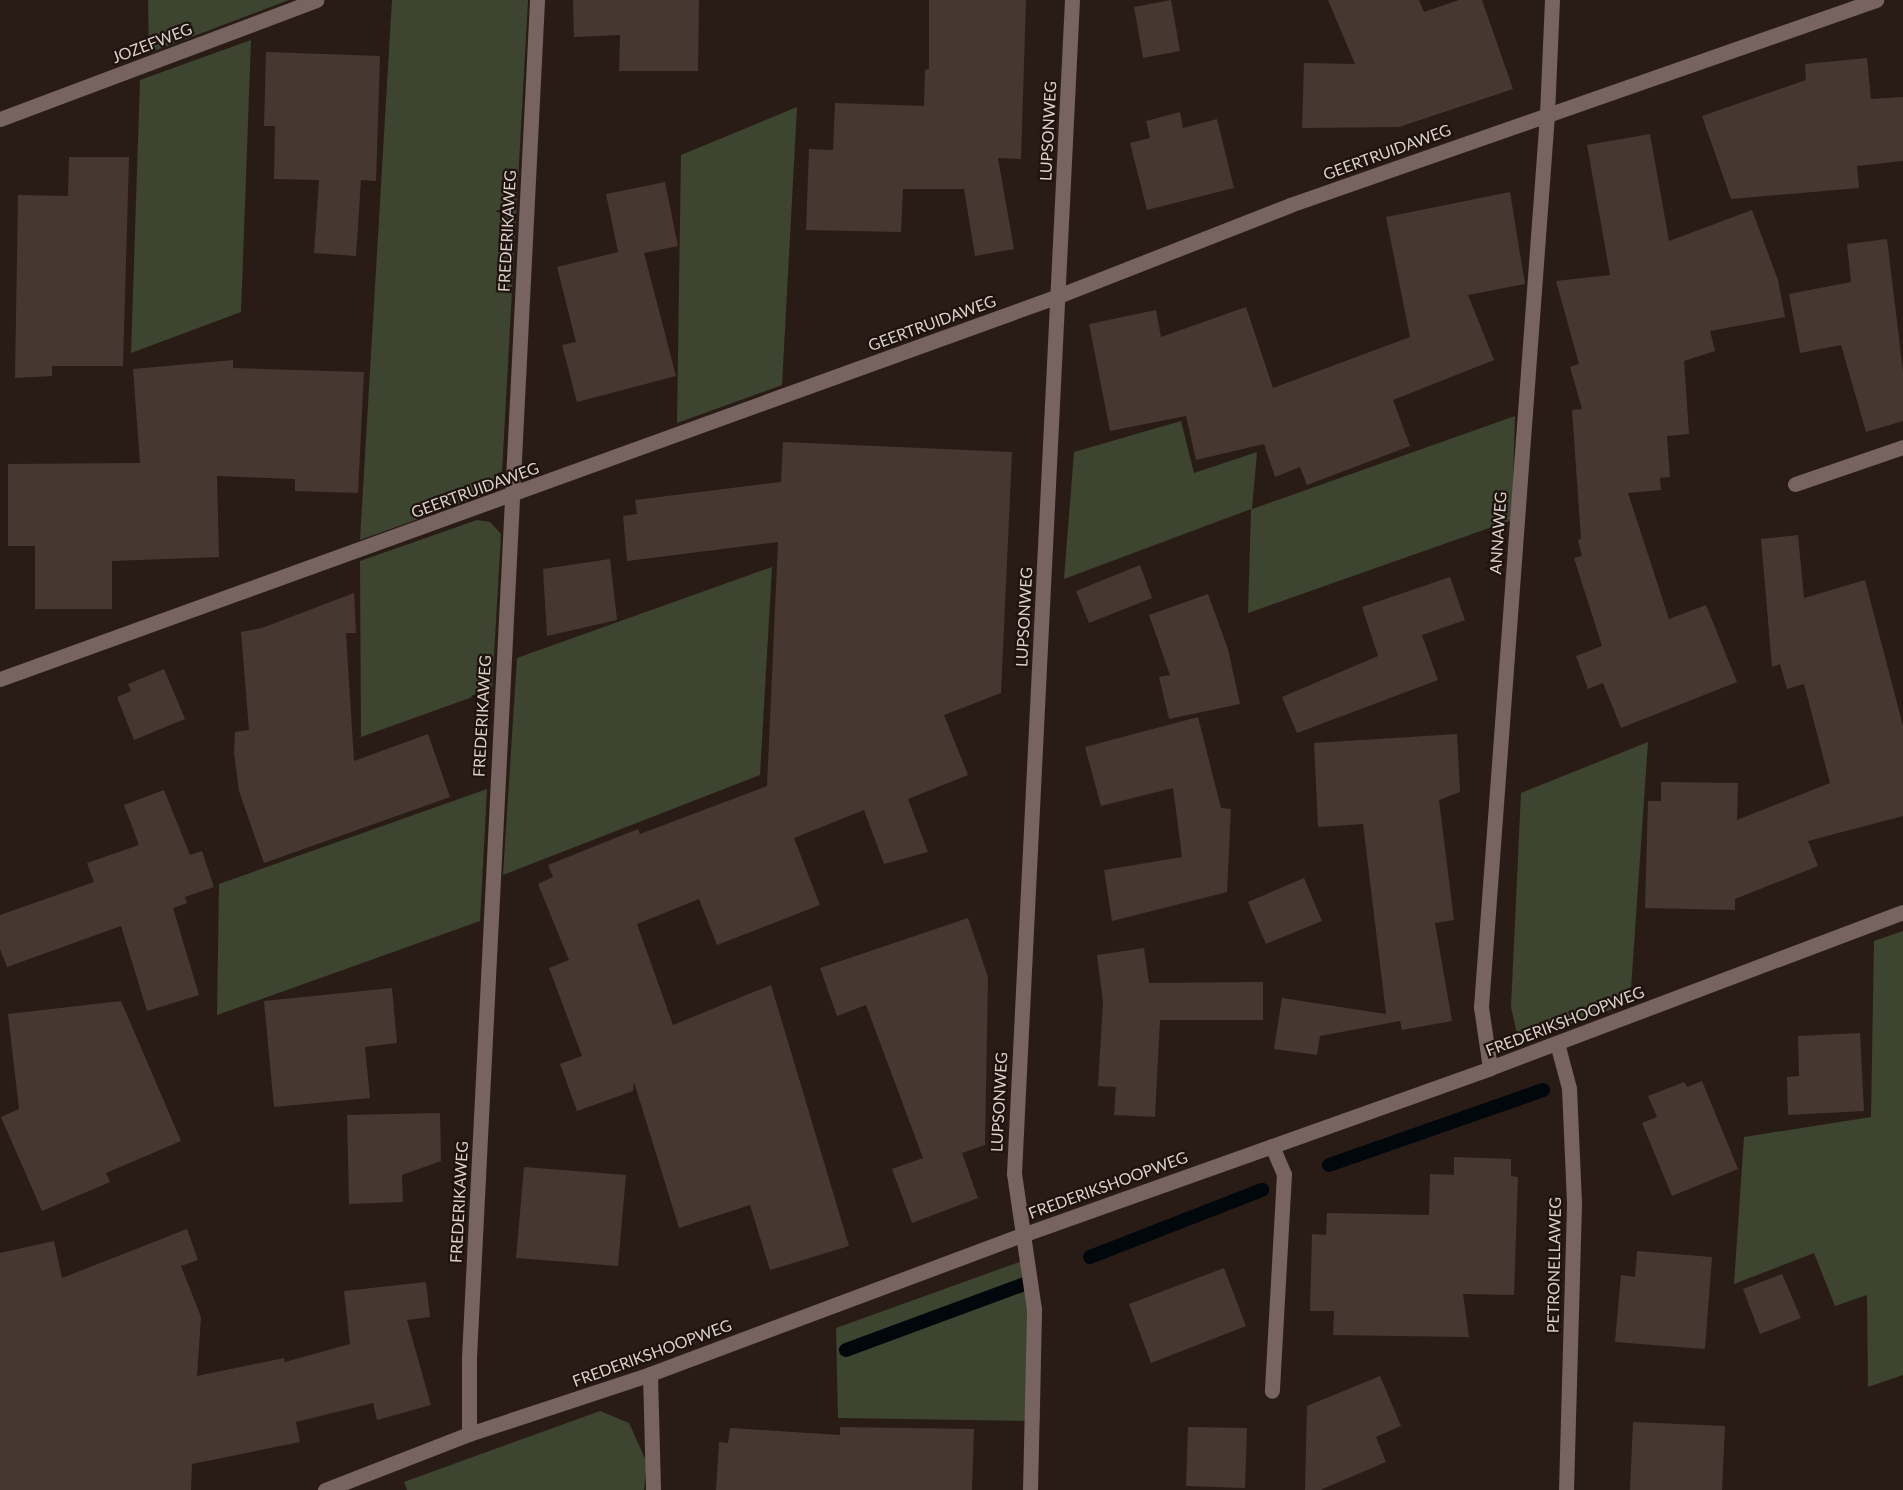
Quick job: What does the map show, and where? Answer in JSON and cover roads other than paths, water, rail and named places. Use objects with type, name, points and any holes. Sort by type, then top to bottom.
[{"type":"street","name":"JOZEFWEG","points":[[0,119],[316,0]]},
{"type":"street","name":"FREDERIKAWEG","points":[[470,1434],[469,1357],[510,496],[537,0]]},
{"type":"street","name":"LUPSONWEG","points":[[1030,1490],[1034,1309],[1025,1234],[1014,1173],[1072,0]]},
{"type":"street","name":"ANNAWEG","points":[[1490,1068],[1481,1007],[1547,114],[1552,0]]},
{"type":"street","name":"GEERTRUIDAWEG","points":[[0,679],[1058,296],[1290,205],[1876,0]]},
{"type":"street","points":[[1795,484],[1903,447]]},
{"type":"street","name":"FREDERIKSHOOPWEG","points":[[326,1490],[470,1434],[650,1374],[1025,1234],[1490,1068],[1903,912]]},
{"type":"street","name":"PETRONELLAWEG","points":[[1557,1043],[1569,1088],[1574,1204],[1566,1490]]},
{"type":"street","points":[[1272,1146],[1284,1174],[1272,1391]]},
{"type":"street","points":[[650,1374],[653,1490]]},
{"type":"waterway","points":[[1329,1165],[1543,1090]]},
{"type":"waterway","points":[[1090,1257],[1262,1190]]},
{"type":"waterway","points":[[846,1350],[1024,1284]]}]
